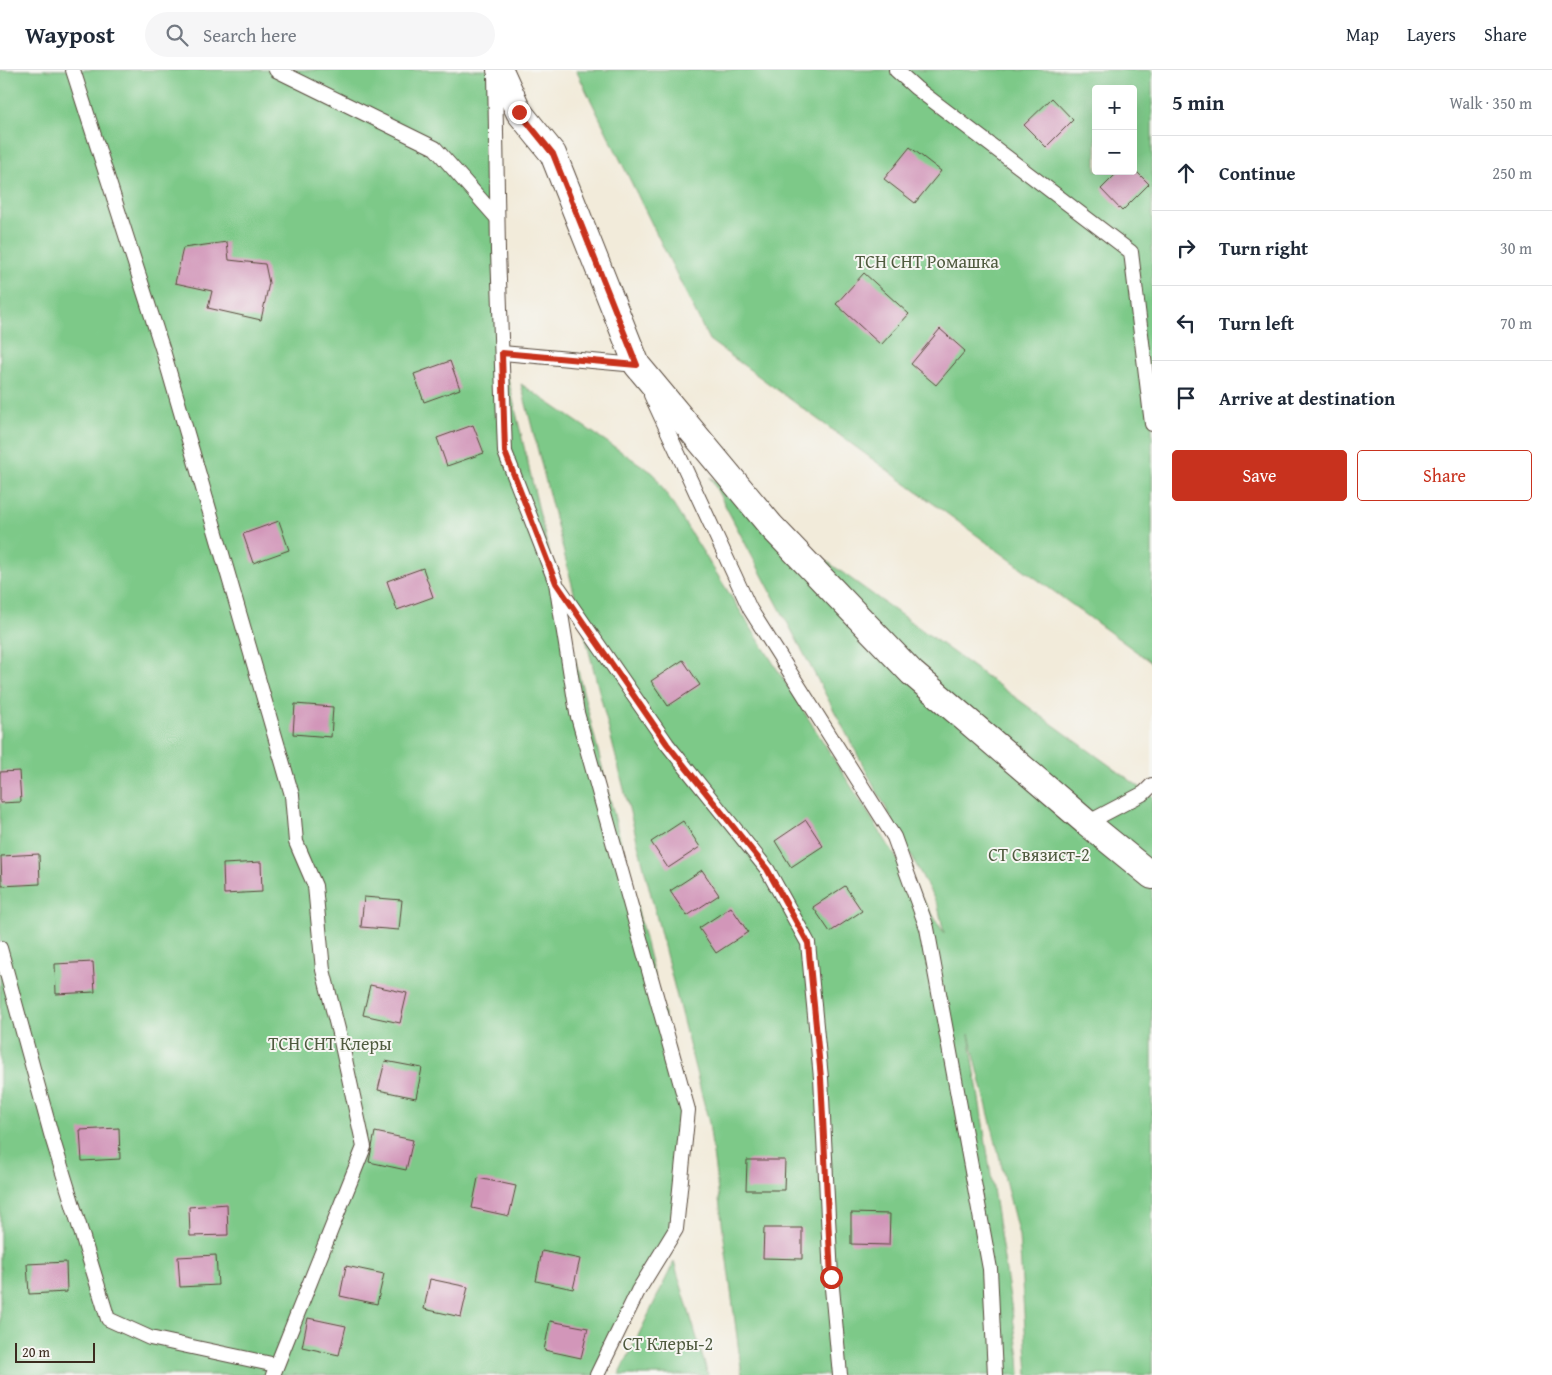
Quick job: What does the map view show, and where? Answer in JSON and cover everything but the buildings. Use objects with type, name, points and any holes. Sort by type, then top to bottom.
[{"type":"street","points":[[500,70],[519,112],[553,154],[637,365],[771,526],[912,673],[1087,824],[1152,876]]},
{"type":"lane","points":[[0,948],[51,1134],[108,1319],[150,1338],[275,1370],[364,1147],[324,970],[314,886],[296,842],[292,795],[164,354],[73,70]]},
{"type":"lane","points":[[276,70],[435,148],[497,218]]},
{"type":"lane","points":[[495,70],[497,218],[505,452],[556,583],[577,713],[688,1110],[676,1229],[638,1291],[597,1375]]},
{"type":"lane","points":[[896,70],[916,88],[1131,252],[1152,424]]},
{"type":"lane","points":[[502,353],[637,365],[750,609],[894,837],[927,928],[990,1269],[995,1375]]},
{"type":"lane","points":[[556,583],[667,744],[767,869],[808,943],[821,1078],[831,1277],[840,1375]]},
{"type":"lane","points":[[1087,824],[1144,793],[1152,785]]},
{"type":"green space","name":"ТСН СНТ Клеры","points":[[0,70],[495,70],[502,353],[556,583],[685,1099],[676,1229],[596,1375],[0,1375]]},
{"type":"green space","name":"ТСН СНТ Ромашка","points":[[576,70],[1152,70],[1152,663],[709,340]]},
{"type":"green space","name":"СТ Связист-2","points":[[521,384],[653,473],[944,933],[938,906],[710,477],[1152,796],[1152,1375],[1028,1375],[1019,1236],[969,1034],[1019,1356],[1020,1375],[742,1375],[709,1123]]},
{"type":"green space","name":"СТ Клеры-2","points":[[674,1262],[708,1375],[619,1375]]},
{"type":"route","points":[[519,112],[553,154],[637,365],[502,353],[505,452],[556,583],[667,744],[767,869],[808,943],[821,1078],[831,1277]]}]
